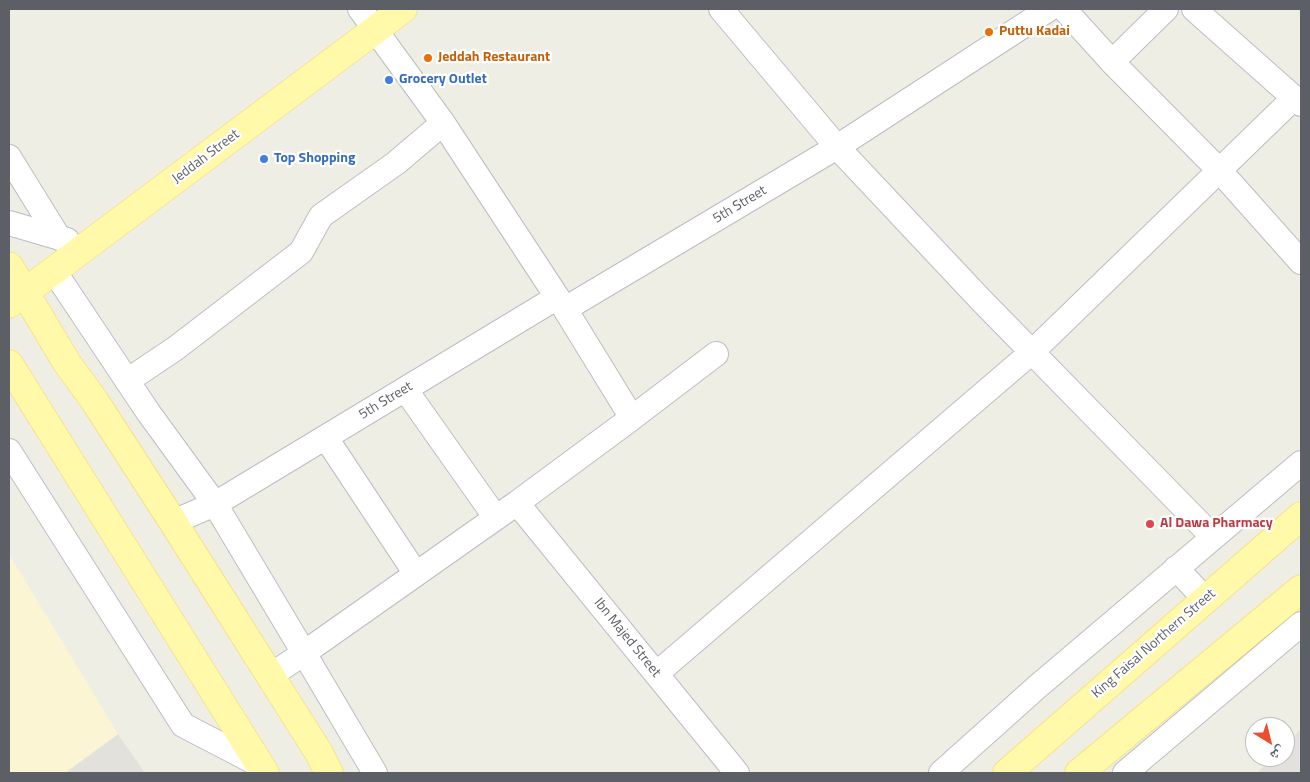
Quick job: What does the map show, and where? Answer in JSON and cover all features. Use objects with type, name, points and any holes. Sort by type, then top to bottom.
[{"type":"main road","name":"Jeddah Street","points":[[17,298],[88,246],[367,19],[402,9]]},
{"type":"main road","points":[[9,266],[17,298],[94,400],[173,522],[329,773]]},
{"type":"main road","points":[[9,364],[262,769]]},
{"type":"main road","name":"King Faisal Northern Street","points":[[1007,773],[1301,516]]},
{"type":"main road","points":[[1079,773],[1301,589]]},
{"type":"street","points":[[721,9],[837,148],[980,300],[1213,537]]},
{"type":"street","name":"5th Street","points":[[173,522],[215,504],[405,389],[837,148],[1049,9]]},
{"type":"street","points":[[1064,9],[1112,62],[1219,170],[1301,262]]},
{"type":"street","points":[[1112,62],[1166,9]]},
{"type":"street","points":[[656,674],[1032,352],[1219,170],[1298,101],[1194,9]]},
{"type":"street","points":[[367,19],[443,123],[632,418]]},
{"type":"street","points":[[128,381],[176,348],[301,252],[321,216],[400,160],[443,123]]},
{"type":"street","points":[[9,157],[59,238]]},
{"type":"street","points":[[9,223],[88,246]]},
{"type":"street","points":[[54,271],[148,412],[215,504],[375,773]]},
{"type":"street","points":[[270,676],[517,503],[716,354]]},
{"type":"street","points":[[405,389],[496,518]]},
{"type":"street","points":[[326,438],[416,574]]},
{"type":"street","points":[[9,451],[183,725],[262,769]]},
{"type":"street","points":[[941,773],[1037,687],[1301,462]]},
{"type":"street","name":"Ibn Majed Street","points":[[517,503],[737,773]]},
{"type":"street","points":[[1176,568],[1205,599]]},
{"type":"street","points":[[1125,773],[1301,624]]},
{"type":"shaded area","points":[[1301,729],[1301,773],[1257,773],[1263,767],[1295,767],[1295,735]]},
{"type":"shaded area","points":[[118,734],[145,773],[63,773]]},
{"type":"sand","points":[[9,554],[118,734],[65,773],[9,773]]},
{"type":"place","name":"Puttu Kadai","points":[[989,32]]},
{"type":"place","name":"Jeddah Restaurant","points":[[428,58]]},
{"type":"place","name":"Grocery Outlet","points":[[389,80]]},
{"type":"place","name":"Top Shopping","points":[[264,159]]},
{"type":"place","name":"Al Dawa Pharmacy","points":[[1150,524]]}]
